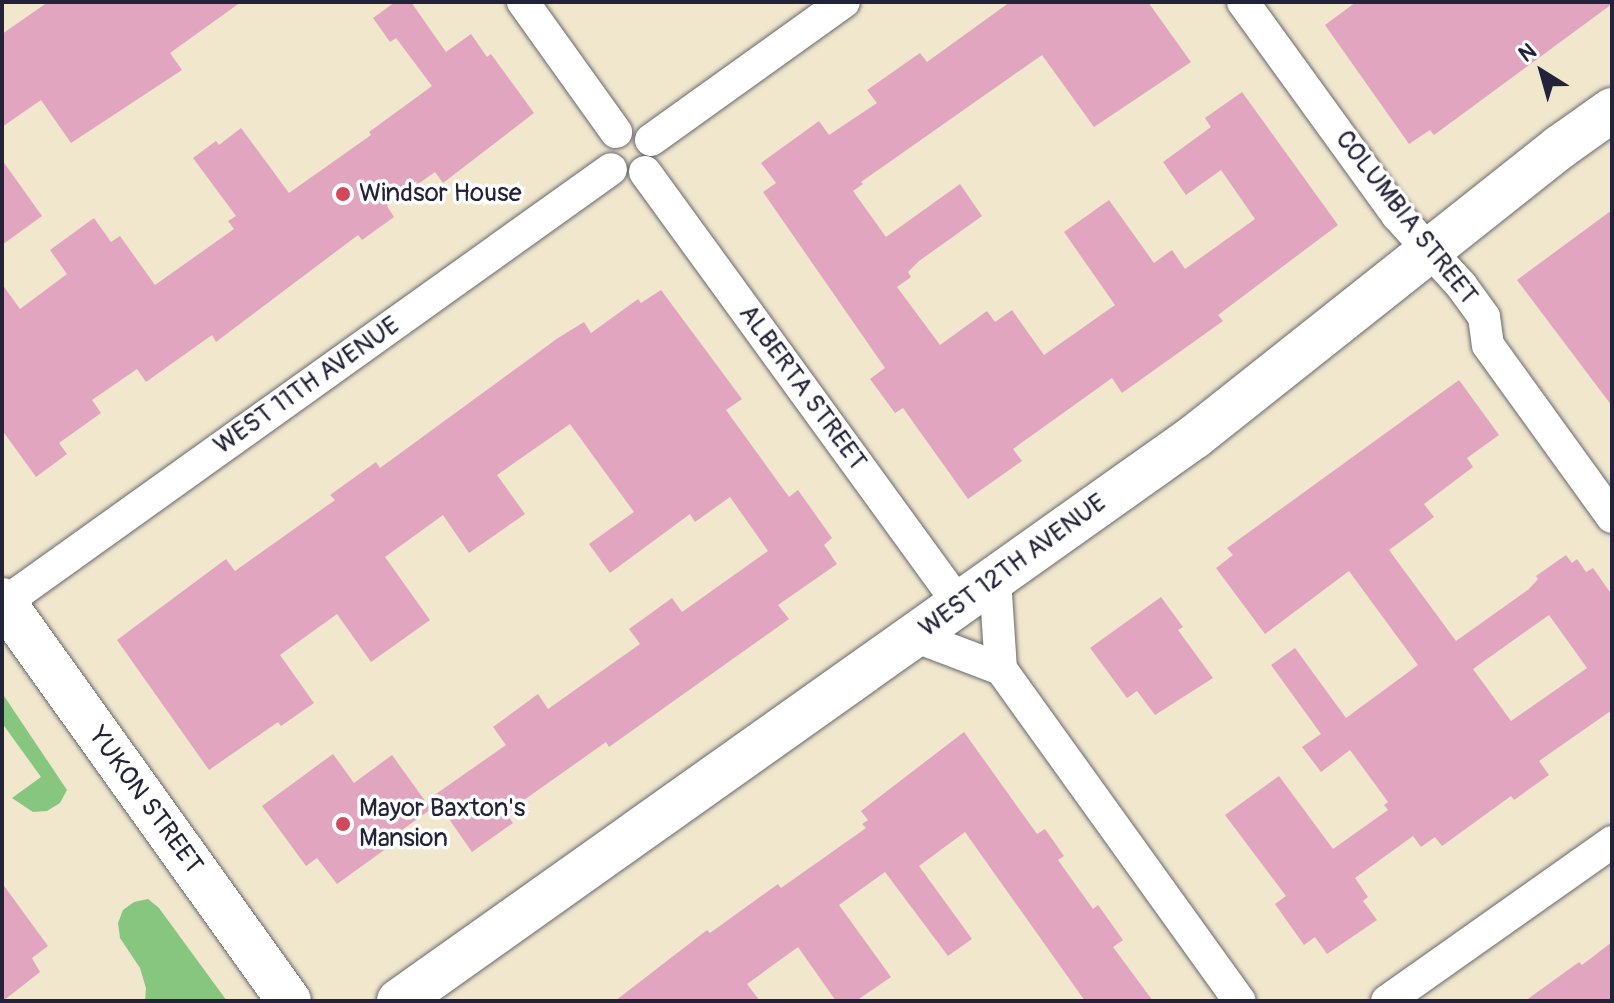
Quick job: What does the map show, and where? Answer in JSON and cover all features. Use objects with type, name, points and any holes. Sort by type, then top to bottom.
[{"type":"street","points":[[523,2],[616,132]]},
{"type":"street","points":[[651,140],[844,2]]},
{"type":"street","name":"COLUMBIA STREET","points":[[1243,2],[1397,215],[1484,317],[1488,345],[1612,517]]},
{"type":"street","name":"WEST 12TH AVENUE","points":[[399,1001],[1194,437],[1429,250],[1612,110]]},
{"type":"street","points":[[635,129],[651,140],[654,157],[645,172],[628,177],[611,169],[605,149],[616,132],[635,129]]},
{"type":"street","name":"WEST 11TH AVENUE","points":[[3,601],[611,169]]},
{"type":"street","name":"ALBERTA STREET","points":[[645,172],[959,604]]},
{"type":"street","points":[[995,579],[1001,669],[1240,1001]]},
{"type":"street","name":"YUKON STREET","points":[[3,601],[289,1001]]},
{"type":"street","points":[[914,636],[1001,669]]},
{"type":"street","points":[[1387,1001],[1612,842]]},
{"type":"green space","points":[[2,693],[67,790],[60,803],[47,811],[33,812],[12,798],[41,777],[2,723]]},
{"type":"green space","points":[[148,899],[159,908],[227,1001],[145,1001],[146,988],[140,968],[120,938],[118,923],[123,910],[134,902]]},
{"type":"building","points":[[48,2],[241,2],[170,53],[182,70],[71,143],[41,100],[2,127],[2,34]]},
{"type":"building","points":[[395,2],[411,2],[446,52],[471,34],[487,57],[491,54],[534,113],[443,183],[435,172],[387,206],[394,217],[362,240],[358,235],[216,342],[212,335],[146,382],[137,369],[92,400],[101,413],[59,443],[67,454],[36,477],[2,430],[2,284],[20,309],[67,274],[50,250],[94,218],[111,242],[120,236],[155,285],[234,229],[228,221],[236,216],[193,158],[216,141],[219,145],[241,128],[289,193],[371,135],[369,132],[432,86],[396,38],[390,42],[373,18]]},
{"type":"building","points":[[1010,2],[1148,2],[1191,62],[1094,127],[1042,55],[861,182],[863,184],[853,191],[886,237],[960,184],[982,216],[919,261],[908,272],[911,277],[897,287],[940,345],[987,311],[995,322],[1012,310],[1044,355],[1115,305],[1064,232],[1109,200],[1154,263],[1172,250],[1185,269],[1255,219],[1221,170],[1186,195],[1163,162],[1211,127],[1205,118],[1242,92],[1338,225],[1218,315],[1223,321],[1122,393],[1112,378],[1013,449],[1022,461],[968,499],[903,408],[895,413],[870,379],[885,368],[763,192],[776,183],[761,163],[819,121],[829,135],[877,103],[867,90],[920,53],[927,62]]},
{"type":"building","points":[[1356,2],[1612,4],[1434,135],[1430,130],[1409,144],[1325,25]]},
{"type":"building","points":[[2,160],[42,216],[2,245]]},
{"type":"building","points":[[1612,210],[1612,406],[1517,280]]},
{"type":"building","points":[[661,290],[742,399],[726,410],[789,497],[798,490],[832,538],[824,545],[837,564],[778,605],[789,619],[609,747],[606,742],[524,800],[526,803],[508,816],[513,823],[472,852],[433,796],[506,745],[493,727],[538,694],[548,709],[640,644],[629,629],[672,598],[682,612],[768,551],[730,497],[695,522],[690,514],[610,573],[589,544],[634,512],[570,424],[497,475],[525,514],[469,553],[443,515],[385,557],[430,620],[371,662],[337,614],[280,655],[314,703],[281,726],[278,722],[209,770],[117,640],[226,559],[235,571],[335,500],[330,495],[376,462],[380,468],[558,338],[584,322],[591,333],[638,299],[641,303]]},
{"type":"building","points":[[1459,380],[1499,435],[1467,458],[1473,467],[1424,504],[1434,517],[1389,550],[1456,641],[1529,589],[1538,579],[1536,576],[1566,555],[1572,563],[1577,559],[1586,572],[1593,568],[1612,595],[1612,710],[1539,761],[1549,775],[1514,800],[1511,796],[1442,846],[1435,837],[1421,847],[1413,836],[1355,878],[1368,897],[1363,901],[1377,920],[1327,954],[1315,937],[1304,945],[1275,904],[1286,896],[1225,815],[1279,776],[1333,849],[1388,810],[1384,805],[1388,802],[1350,750],[1321,772],[1302,747],[1321,734],[1271,665],[1295,648],[1346,718],[1418,665],[1349,571],[1265,634],[1216,568],[1233,555],[1227,548]],"holes":[[[1549,615],[1587,668],[1511,721],[1473,669]]]},
{"type":"building","points":[[1161,597],[1183,627],[1178,630],[1213,678],[1155,715],[1137,691],[1127,698],[1090,648]]},
{"type":"building","points":[[964,732],[1037,834],[1045,829],[1064,856],[1058,860],[1093,909],[1098,905],[1123,940],[1113,947],[1153,1001],[1085,1001],[965,832],[919,866],[972,939],[948,956],[885,872],[839,905],[891,977],[856,1001],[836,1001],[798,947],[747,984],[760,1001],[615,1001],[707,930],[710,933],[778,884],[781,888],[866,828],[862,824],[868,820],[861,811]]},
{"type":"building","name":"Mayor Baxton's Mansion","points":[[333,754],[354,783],[392,755],[431,809],[391,838],[394,843],[337,884],[317,858],[306,866],[262,806]]},
{"type":"building","points":[[2,883],[48,946],[32,958],[40,972],[3,1001]]},
{"type":"building","points":[[1612,942],[1612,1001],[1525,1001],[1579,962],[1582,965]]},
{"type":"place","name":"Windsor House","points":[[343,194]]},
{"type":"place","name":"Mayor Baxton's Mansion","points":[[343,824]]}]
